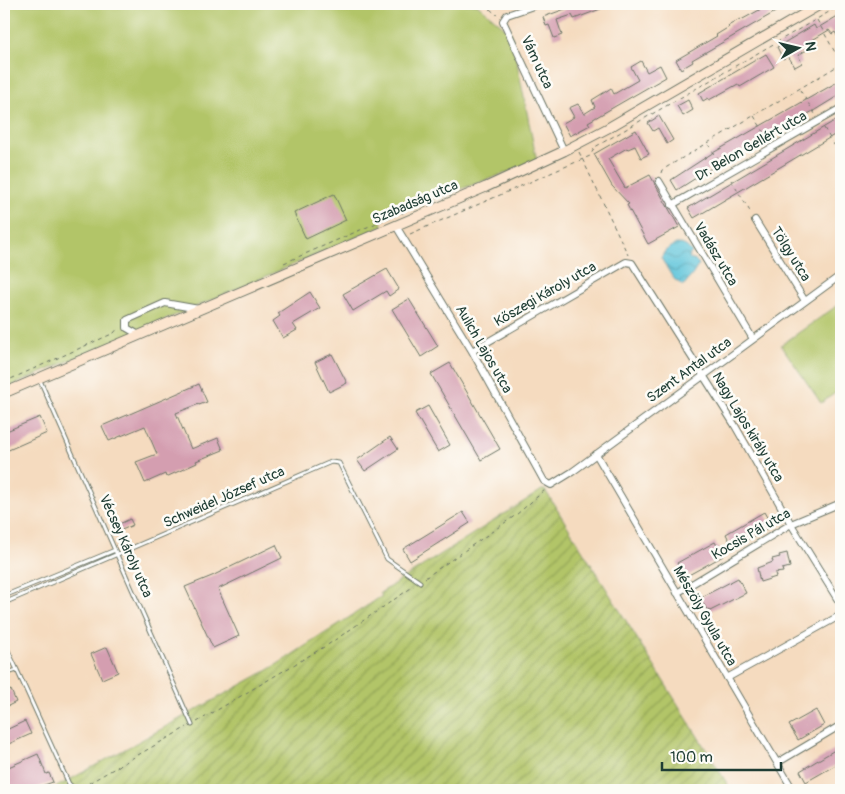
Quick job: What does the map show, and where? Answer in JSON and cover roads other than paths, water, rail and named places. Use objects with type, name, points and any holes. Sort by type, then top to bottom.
[{"type":"main road","name":"Szabadság utca","points":[[4,392],[396,226],[564,151],[639,110],[821,4]]},
{"type":"street","name":"Vám utca","points":[[539,4],[507,15],[503,21],[564,151]]},
{"type":"street","name":"Dr. Belon Gellért utca","points":[[672,205],[841,108]]},
{"type":"street","name":"Vadász utca","points":[[658,182],[753,339]]},
{"type":"street","name":"Tölgy utca","points":[[755,220],[805,301]]},
{"type":"street","name":"Aulich Lajos utca","points":[[396,226],[472,350],[544,481],[550,485]]},
{"type":"street","name":"Kőszegi Károly utca","points":[[472,350],[626,262],[632,263]]},
{"type":"street","name":"Nagy Lajos király utca","points":[[632,263],[734,424],[791,524],[841,605]]},
{"type":"street","name":"Szent Antal utca","points":[[550,485],[572,472],[841,274]]},
{"type":"street","points":[[139,335],[127,328],[127,320],[165,303],[199,309]]},
{"type":"street","name":"Mészöly Gyula utca","points":[[596,454],[793,790]]},
{"type":"street","name":"Kocsis Pál utca","points":[[677,593],[791,524],[841,503]]},
{"type":"street","points":[[727,678],[841,615]]},
{"type":"street","points":[[777,763],[841,726]]},
{"type":"lane","name":"Vécsey Károly utca","points":[[38,378],[192,725]]},
{"type":"lane","name":"Schweidel József utca","points":[[4,603],[330,462],[340,463],[386,559],[420,582]]},
{"type":"lane","points":[[4,596],[115,550]]},
{"type":"lane","points":[[4,642],[69,784],[77,790]]},
{"type":"lane","points":[[4,674],[17,670]]},
{"type":"water","points":[[676,244],[689,248],[692,252],[689,256],[690,259],[699,264],[683,286],[673,278],[661,258],[665,251]]}]
